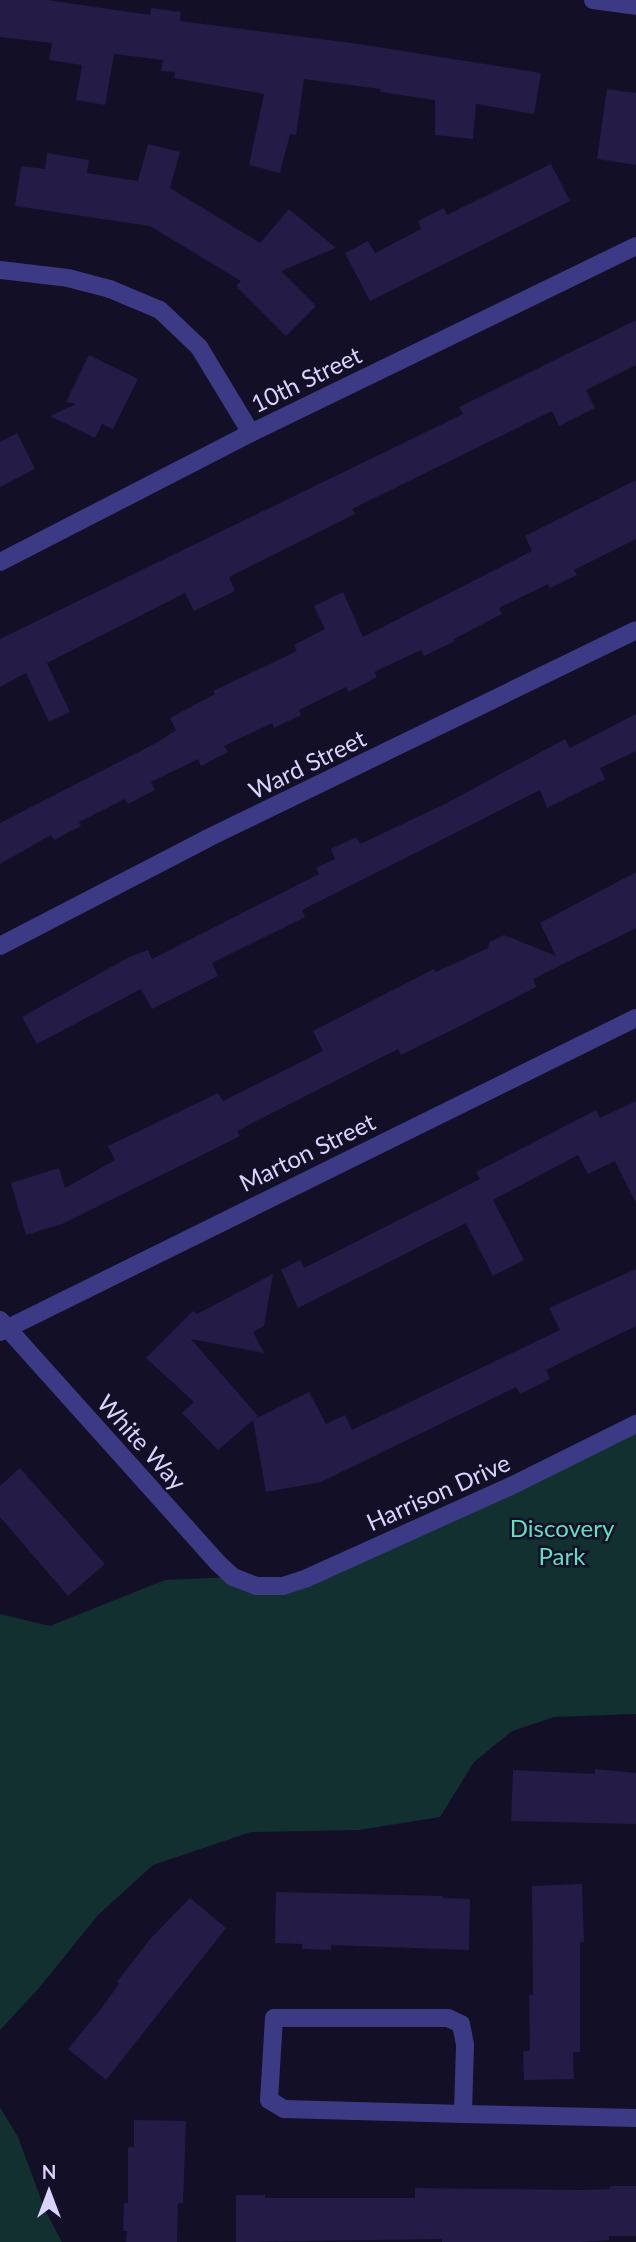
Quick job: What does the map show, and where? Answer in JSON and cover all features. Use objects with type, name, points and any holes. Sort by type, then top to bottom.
[{"type":"street","points":[[593,0],[636,6]]},
{"type":"street","name":"10th Street","points":[[0,562],[251,433],[636,246]]},
{"type":"street","points":[[0,270],[68,278],[110,289],[160,310],[199,346],[251,433]]},
{"type":"street","name":"Ward Street","points":[[0,946],[206,839],[636,630]]},
{"type":"street","name":"Marton Street","points":[[3,1327],[636,1017]]},
{"type":"street","name":"White Way","points":[[3,1327],[218,1563],[233,1577],[256,1586]]},
{"type":"street","name":"Harrison Drive","points":[[256,1586],[284,1586],[307,1578],[509,1488],[636,1424]]},
{"type":"street","points":[[463,2115],[465,2045],[461,2024],[448,2018],[274,2018],[269,2100],[284,2109],[463,2115],[636,2118]]},
{"type":"green space","name":"Discovery Park","points":[[636,1425],[636,1714],[554,1717],[512,1731],[474,1762],[440,1817],[359,1830],[251,1832],[153,1865],[98,1915],[39,1988],[0,2030],[0,1614],[50,1626],[165,1580],[233,1577],[274,1587]]},
{"type":"green space","points":[[0,2107],[18,2137],[45,2210],[62,2242],[0,2242]]},
{"type":"building","points":[[0,0],[47,0],[150,15],[151,8],[181,12],[180,21],[359,44],[541,73],[534,114],[476,104],[473,139],[435,135],[435,100],[380,92],[381,89],[304,79],[296,135],[290,134],[280,173],[249,165],[264,94],[174,78],[175,72],[161,71],[163,60],[114,54],[105,105],[76,100],[82,65],[49,60],[52,43],[0,37]]},
{"type":"building","points":[[607,89],[636,93],[636,165],[597,159]]},
{"type":"building","points":[[148,144],[180,152],[170,188],[260,243],[289,209],[336,248],[281,271],[316,306],[286,336],[236,286],[241,281],[150,226],[15,206],[21,166],[45,169],[47,153],[89,160],[87,173],[138,181]]},
{"type":"building","points":[[551,164],[570,201],[370,301],[345,253],[368,241],[375,253],[421,229],[418,221],[444,208],[447,215]]},
{"type":"building","points":[[636,320],[636,365],[586,390],[595,408],[559,426],[552,411],[352,509],[355,514],[229,577],[235,591],[194,611],[185,593],[47,663],[70,712],[49,722],[26,673],[0,687],[0,639],[463,414],[459,407]]},
{"type":"building","points":[[89,355],[138,379],[113,429],[102,424],[95,438],[50,416],[76,404],[66,402]]},
{"type":"building","points":[[17,433],[35,469],[0,487],[0,442]]},
{"type":"building","points":[[636,480],[636,539],[574,570],[577,575],[550,588],[548,584],[499,608],[502,614],[454,639],[455,641],[424,656],[421,650],[374,672],[377,677],[349,692],[346,687],[299,710],[301,715],[274,728],[272,723],[224,746],[228,752],[201,766],[198,759],[151,782],[155,790],[128,804],[125,799],[79,822],[81,826],[54,840],[51,835],[0,864],[0,823],[158,742],[176,730],[170,718],[215,694],[213,691],[297,651],[294,645],[325,629],[314,606],[343,592],[363,637],[532,551],[525,536]]},
{"type":"building","points":[[636,714],[636,751],[600,768],[605,779],[547,808],[540,790],[302,910],[305,917],[212,963],[218,976],[152,1009],[141,989],[37,1044],[22,1017],[129,957],[148,950],[152,959],[319,874],[316,868],[335,859],[331,849],[356,837],[360,844],[445,804],[565,739],[570,748]]},
{"type":"building","points":[[636,872],[636,928],[533,979],[536,987],[462,1025],[401,1055],[398,1049],[237,1131],[240,1136],[194,1159],[62,1224],[26,1235],[11,1183],[59,1168],[65,1188],[115,1160],[108,1146],[218,1093],[223,1101],[323,1051],[313,1031],[434,969],[436,972],[488,948],[489,942],[504,935],[556,956],[540,923]]},
{"type":"building","points":[[636,1101],[636,1203],[615,1161],[588,1174],[578,1155],[493,1200],[524,1260],[493,1276],[466,1223],[298,1308],[281,1270],[300,1260],[304,1268],[480,1179],[476,1172],[596,1110],[600,1118]]},
{"type":"building","points":[[636,1269],[636,1326],[546,1370],[550,1379],[520,1394],[516,1387],[321,1482],[266,1492],[253,1420],[218,1450],[182,1413],[194,1402],[146,1358],[193,1311],[197,1314],[273,1274],[264,1326],[253,1332],[264,1353],[191,1339],[258,1416],[255,1419],[309,1392],[326,1424],[345,1415],[352,1430],[560,1330],[549,1308]]},
{"type":"building","points":[[20,1468],[105,1564],[68,1596],[0,1517],[0,1486]]},
{"type":"building","points":[[595,1769],[636,1773],[636,1824],[511,1821],[513,1770],[595,1774]]},
{"type":"building","points":[[582,1884],[584,1942],[580,1942],[580,2052],[573,2052],[574,2079],[524,2080],[523,2051],[530,2051],[529,1995],[533,1995],[532,1886]]},
{"type":"building","points":[[276,1892],[470,1899],[469,1950],[331,1945],[331,1950],[302,1949],[302,1944],[275,1943]]},
{"type":"building","points":[[190,1898],[226,1928],[106,2080],[68,2049],[103,2006],[119,1984],[117,1982],[151,1938]]},
{"type":"building","points":[[134,2120],[186,2121],[183,2203],[178,2203],[177,2242],[126,2242],[127,2231],[123,2231],[124,2203],[128,2203],[128,2147],[134,2147]]},
{"type":"building","points":[[610,2186],[636,2186],[636,2236],[609,2236],[609,2240],[582,2242],[442,2242],[442,2239],[236,2242],[236,2195],[265,2195],[265,2198],[415,2198],[415,2188],[581,2190],[610,2189]]}]
